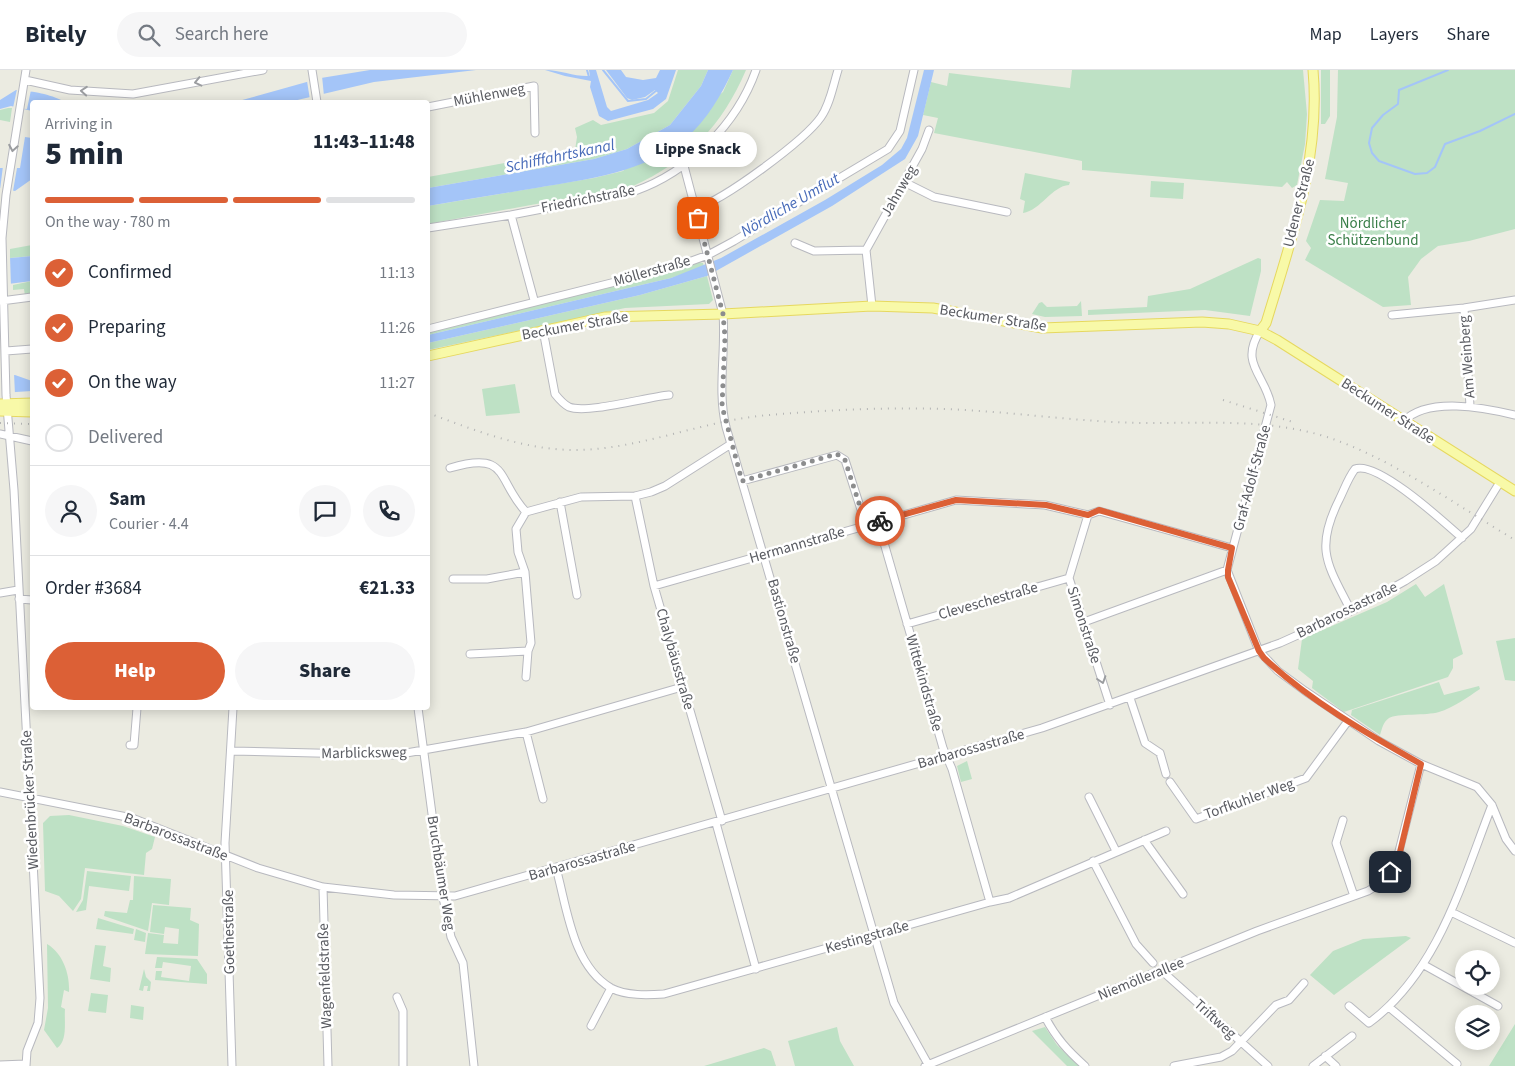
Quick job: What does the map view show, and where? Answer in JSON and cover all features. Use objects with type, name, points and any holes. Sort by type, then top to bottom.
[{"type":"main road","name":"Udener Straße","points":[[1260,331],[1266,323],[1302,200],[1313,145],[1315,114],[1313,70]]},
{"type":"main road","name":"Beckumer Straße","points":[[430,356],[543,330],[623,315],[723,314],[872,306],[933,308],[1042,328],[1202,322],[1229,324],[1260,331],[1515,491]]},
{"type":"main road","points":[[4,405],[30,403]]},
{"type":"main road","points":[[4,405],[30,412]]},
{"type":"street","name":"Wiedenbrücker Straße","points":[[25,1065],[26,1051],[38,1023],[40,998],[10,435],[4,405],[6,351],[2,301],[4,288],[3,257],[6,191],[26,70]]},
{"type":"street","points":[[25,80],[70,90],[133,94],[263,70]]},
{"type":"street","points":[[312,70],[317,100]]},
{"type":"street","name":"Friedrichstraße","points":[[430,228],[511,215],[635,191],[648,186],[684,166],[711,141],[732,116],[756,70]]},
{"type":"street","points":[[696,208],[742,184],[812,128],[823,114],[838,70]]},
{"type":"street","name":"Möllerstraße","points":[[430,328],[534,300],[642,276],[708,257],[888,149],[900,131],[914,70]]},
{"type":"street","name":"Mühlenweg","points":[[430,108],[534,86],[535,133]]},
{"type":"street","name":"Jahnweg","points":[[866,250],[922,149],[929,130]]},
{"type":"street","name":"Bastionstraße","points":[[684,166],[723,314],[725,337],[722,406],[731,444],[765,555],[894,1004],[927,1066]]},
{"type":"street","points":[[904,182],[934,197],[1007,212]]},
{"type":"street","points":[[511,215],[534,300]]},
{"type":"street","points":[[795,243],[814,251],[866,250],[872,306]]},
{"type":"street","points":[[2,301],[30,297]]},
{"type":"street","name":"Am Weinberg","points":[[1392,315],[1464,308],[1515,300]]},
{"type":"street","name":"Am Weinberg","points":[[1464,308],[1470,406]]},
{"type":"street","points":[[543,330],[555,394],[561,402],[570,407],[580,409],[607,406],[669,395]]},
{"type":"street","name":"Graf-Adolf-Straße","points":[[1228,570],[1232,548],[1271,405],[1269,395],[1251,359],[1254,340],[1260,331]]},
{"type":"street","points":[[6,351],[30,349]]},
{"type":"street","points":[[1403,422],[1410,415],[1424,410],[1470,406],[1515,415]]},
{"type":"street","points":[[0,434],[30,440]]},
{"type":"street","points":[[526,677],[528,651],[531,642],[525,572],[518,552],[516,529],[526,512],[582,497],[635,496],[665,486],[731,444]]},
{"type":"street","points":[[742,481],[837,454],[845,460],[866,525]]},
{"type":"street","points":[[450,468],[476,462],[493,466],[506,478],[516,501],[526,512]]},
{"type":"street","points":[[1351,611],[1328,564],[1324,546],[1329,520],[1355,469],[1366,468],[1386,478],[1425,506],[1462,538]]},
{"type":"street","name":"Barbarossastraße","points":[[0,792],[132,818],[226,856],[291,879],[323,886],[355,892],[443,897],[471,892],[947,757],[1068,720],[1259,651],[1351,611],[1405,581],[1436,560],[1462,538],[1479,518],[1500,482]]},
{"type":"street","name":"Chalybäusstraße","points":[[635,496],[654,586],[719,822],[756,969]]},
{"type":"street","name":"Hermannstraße","points":[[654,586],[956,500],[1046,505],[1088,515],[1099,510],[1232,548]]},
{"type":"street","points":[[560,502],[577,595]]},
{"type":"street","name":"Simonstraße","points":[[1088,515],[1069,578],[1110,705]]},
{"type":"street","name":"Wittekindstraße","points":[[878,522],[990,902]]},
{"type":"street","points":[[1084,622],[1228,570],[1259,651],[1285,676],[1348,720],[1421,764],[1477,787],[1492,805],[1506,839],[1515,851]]},
{"type":"street","points":[[454,579],[487,579],[525,572]]},
{"type":"street","name":"Cleveschestraße","points":[[907,624],[1069,578]]},
{"type":"street","points":[[0,594],[18,590]]},
{"type":"street","points":[[19,599],[30,600]]},
{"type":"street","points":[[470,654],[528,651]]},
{"type":"street","name":"Marblicksweg","points":[[231,751],[395,755],[526,732],[682,688]]},
{"type":"street","points":[[1130,698],[1145,742],[1160,753],[1166,774]]},
{"type":"street","points":[[130,745],[134,745],[137,710]]},
{"type":"street","name":"Goethestraße","points":[[232,1066],[226,856],[233,710]]},
{"type":"street","name":"Bruchbäumer Weg","points":[[418,710],[443,897],[452,937],[463,963],[474,1066]]},
{"type":"street","name":"Torfkuhler Weg","points":[[1170,782],[1196,819],[1306,778],[1348,720]]},
{"type":"street","points":[[526,732],[543,799]]},
{"type":"street","name":"Niemöllerallee","points":[[927,1066],[1257,931],[1368,891],[1384,882],[1396,863],[1421,764]]},
{"type":"street","points":[[1089,797],[1116,851]]},
{"type":"street","points":[[1349,1006],[1369,1023],[1390,1008],[1424,965],[1451,912],[1492,805]]},
{"type":"street","points":[[1343,820],[1336,843],[1354,896]]},
{"type":"street","name":"Kestingstraße","points":[[556,868],[582,956],[591,969],[611,988],[631,994],[664,994],[1009,898],[1116,851],[1166,832]]},
{"type":"street","points":[[1144,840],[1183,894]]},
{"type":"street","points":[[1093,861],[1136,944],[1153,963]]},
{"type":"street","name":"Wagenfeldstraße","points":[[323,886],[328,1066]]},
{"type":"street","points":[[1451,912],[1515,943]]},
{"type":"street","points":[[1424,965],[1496,1005]]},
{"type":"street","name":"Triftweg","points":[[1162,971],[1268,1066]]},
{"type":"street","points":[[1174,1066],[1221,1057],[1241,1042],[1276,1004],[1289,1000],[1304,983]]},
{"type":"street","points":[[591,1026],[611,988]]},
{"type":"street","points":[[397,997],[403,1011],[403,1066]]},
{"type":"street","points":[[1390,1008],[1457,1064]]},
{"type":"street","points":[[1045,1017],[1054,1034],[1066,1049],[1085,1066]]},
{"type":"street","points":[[1313,1066],[1352,1036]]},
{"type":"street","points":[[1325,1056],[1336,1066]]},
{"type":"street","points":[[0,1065],[25,1065]]},
{"type":"green space","points":[[678,70],[708,70],[701,86],[670,125],[627,149],[594,159],[430,188],[430,177],[575,150],[577,137],[575,128],[593,120],[601,125],[654,113],[668,101]]},
{"type":"green space","points":[[733,70],[746,70],[726,108],[701,140],[670,165],[633,186],[430,224],[430,206],[594,178],[623,171],[723,92]]},
{"type":"green space","points":[[1072,70],[1303,70],[1307,114],[1305,144],[1297,185],[1292,188],[1287,182],[1282,187],[1082,170],[1082,161],[934,133],[938,118],[923,115],[931,82],[947,86],[949,73],[1070,88]]},
{"type":"green space","points":[[1321,70],[1330,70],[1330,116],[1325,124],[1321,124]]},
{"type":"green space","name":"Nördlicher Schützenbund","points":[[1338,70],[1515,70],[1515,229],[1469,241],[1438,246],[1421,259],[1408,277],[1411,305],[1383,307],[1305,260],[1311,248],[1306,241],[1320,200],[1344,201],[1348,183],[1325,179],[1337,117]]},
{"type":"green space","points":[[12,108],[10,122],[0,120],[0,110]]},
{"type":"green space","points":[[1025,173],[1070,182],[1069,185],[1057,189],[1035,208],[1023,213],[1025,201],[1020,199]]},
{"type":"green space","points":[[1151,181],[1184,183],[1183,199],[1150,197]]},
{"type":"green space","points":[[30,245],[30,256],[10,258],[10,249]]},
{"type":"green space","points":[[1258,258],[1261,259],[1261,271],[1250,316],[1205,310],[1088,315],[1088,310],[1147,307],[1148,296],[1190,289]]},
{"type":"green space","points":[[698,262],[703,263],[704,267],[671,278],[430,335],[430,331],[535,303],[643,280]]},
{"type":"green space","points":[[707,276],[713,300],[709,304],[625,308],[430,350],[430,343],[640,295]]},
{"type":"green space","points":[[30,281],[30,295],[25,296],[24,289],[13,290],[13,285]]},
{"type":"green space","points":[[1081,301],[1082,316],[1045,317],[1032,314],[1039,303],[1042,302],[1047,307],[1077,306]]},
{"type":"green space","points":[[515,384],[520,413],[486,416],[482,389]]},
{"type":"green space","points":[[1416,584],[1425,597],[1444,584],[1463,654],[1453,659],[1453,668],[1448,677],[1344,712],[1312,688],[1313,681],[1298,669],[1302,639],[1387,602]]},
{"type":"green space","points":[[1515,638],[1515,681],[1505,680],[1496,641]]},
{"type":"green space","points":[[1439,682],[1444,695],[1479,686],[1480,689],[1455,705],[1439,712],[1393,716],[1384,724],[1380,735],[1351,715],[1352,710]]},
{"type":"green space","points":[[967,761],[972,779],[961,782],[957,766]]},
{"type":"green space","points":[[69,815],[123,826],[155,837],[152,849],[146,853],[144,875],[85,868],[81,899],[73,911],[59,896],[45,891],[43,823],[50,816]]},
{"type":"green space","points":[[87,871],[131,876],[129,891],[89,886],[86,910],[76,912],[83,900]]},
{"type":"green space","points":[[134,876],[171,879],[169,905],[152,903],[148,931],[104,916],[105,911],[127,913],[130,900],[133,900]]},
{"type":"green space","points":[[153,905],[191,908],[190,920],[199,924],[198,956],[145,954],[148,933],[164,935],[163,943],[178,944],[179,929],[165,927],[164,934],[150,932]]},
{"type":"green space","points":[[98,918],[134,929],[133,934],[96,929]]},
{"type":"green space","points":[[136,929],[146,933],[145,942],[134,940]]},
{"type":"green space","points":[[1406,936],[1411,938],[1334,995],[1310,975],[1333,951],[1363,939]]},
{"type":"green space","points":[[47,944],[62,959],[67,972],[69,986],[69,992],[64,990],[61,1007],[65,1009],[64,1036],[63,1041],[57,1048],[44,1030],[48,1008]]},
{"type":"green space","points":[[95,945],[106,946],[103,966],[111,968],[110,982],[90,979]]},
{"type":"green space","points":[[157,957],[197,959],[207,974],[207,984],[155,980],[156,971],[162,971],[161,977],[189,981],[191,966],[163,962],[162,968],[155,968]]},
{"type":"green space","points":[[144,969],[146,977],[151,982],[150,991],[147,991],[148,986],[144,986],[143,991],[139,990]]},
{"type":"green space","points":[[91,993],[108,995],[106,1013],[88,1011]]},
{"type":"green space","points":[[131,1005],[144,1007],[143,1020],[130,1018]]},
{"type":"green space","points":[[1515,1024],[1515,1066],[1489,1066]]},
{"type":"green space","points":[[837,1027],[840,1041],[854,1066],[795,1066],[788,1041]]},
{"type":"green space","points":[[1045,1027],[1057,1045],[1079,1066],[1067,1066],[1032,1031]]},
{"type":"green space","points":[[764,1048],[771,1051],[776,1066],[704,1066]]},
{"type":"water","points":[[370,70],[476,70],[374,82],[298,100],[242,100],[321,78]]},
{"type":"water","points":[[545,70],[590,76],[589,70],[596,70],[607,107],[611,111],[648,100],[658,93],[655,90],[645,97],[632,100],[627,98],[606,70],[621,70],[626,77],[643,80],[656,78],[660,70],[676,70],[666,99],[653,109],[608,121],[599,116],[590,87],[591,81]]},
{"type":"water","points":[[708,70],[733,70],[719,97],[694,131],[670,150],[634,167],[615,173],[556,185],[430,206],[430,188],[594,159],[627,149],[670,125],[701,86]]},
{"type":"water","points":[[924,70],[934,70],[918,136],[905,159],[832,206],[707,276],[640,295],[430,343],[430,335],[671,278],[721,258],[825,200],[882,165],[901,149],[907,138]]},
{"type":"water","points":[[16,90],[41,93],[61,100],[30,100],[30,111],[11,106],[0,109],[0,100]]},
{"type":"water","points":[[25,137],[30,138],[30,180],[15,191],[0,188],[0,168],[20,168]]},
{"type":"water","points":[[30,256],[30,281],[0,285],[0,259]]},
{"type":"water","points":[[15,375],[30,380],[30,391],[0,393],[0,376]]},
{"type":"pier","points":[[322,76],[324,96],[310,100],[307,81]]},
{"type":"pier","points":[[17,89],[31,90],[27,109],[13,108]]},
{"type":"pier","points":[[3,166],[17,168],[13,191],[0,190]]},
{"type":"pier","points":[[10,256],[11,287],[0,288],[0,257]]},
{"type":"pier","points":[[0,373],[14,373],[15,395],[0,395]]},
{"type":"waterway","points":[[587,70],[589,77]]},
{"type":"waterway","points":[[603,70],[628,101],[646,99],[657,90]]},
{"type":"waterway","points":[[1448,70],[1399,90],[1398,104],[1383,115],[1372,128],[1369,143],[1372,153],[1379,161],[1415,174],[1427,173],[1435,167],[1445,144],[1480,131],[1515,114]]},
{"type":"railway","points":[[1223,400],[1296,423]]},
{"type":"railway","points":[[430,414],[502,439],[540,447],[580,450],[628,444],[745,418],[856,409],[944,409],[1113,422],[1221,423],[1274,426],[1301,430],[1327,437],[1375,457],[1423,483],[1515,540]]},
{"type":"railway","points":[[0,423],[30,424]]},
{"type":"way so far","points":[[698,218],[723,314],[725,337],[721,391],[722,406],[726,427],[742,481],[837,454],[845,460],[866,525],[880,521]]},
{"type":"place","name":"Lippe Snack","points":[[698,218]]},
{"type":"route","points":[[880,521],[956,500],[1046,505],[1088,515],[1099,510],[1232,548],[1228,577],[1259,651],[1264,658],[1309,695],[1379,740],[1421,764],[1400,852],[1390,872]]},
{"type":"water label","name":"Schifffahrtskanal","points":[[560,156]]},
{"type":"water label","name":"Nördliche Umflut","points":[[790,205]]}]
